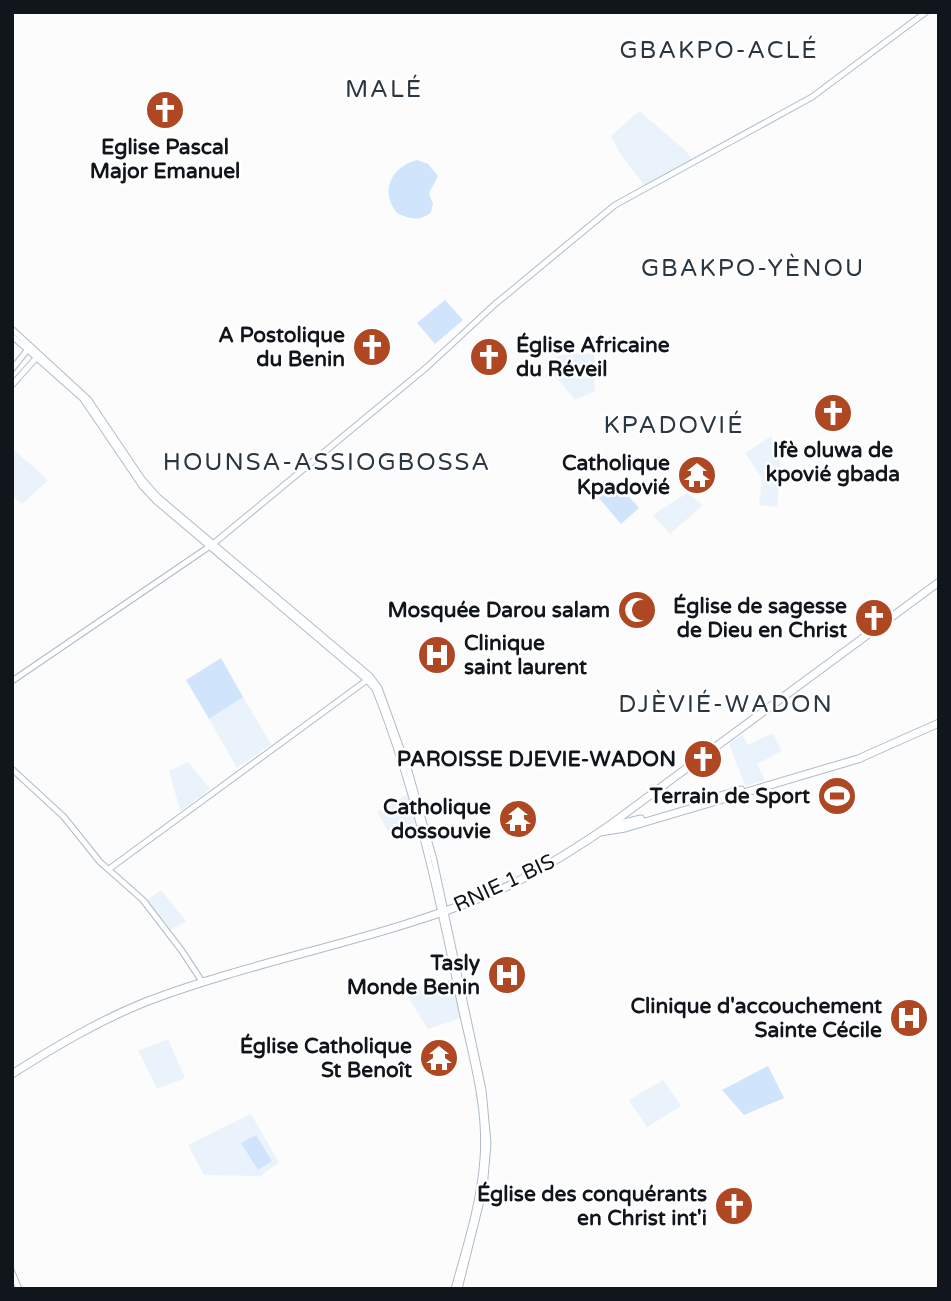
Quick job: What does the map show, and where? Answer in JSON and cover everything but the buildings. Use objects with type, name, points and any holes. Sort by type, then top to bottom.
[{"type":"main road","points":[[12,681],[211,545],[427,367],[494,305],[615,205],[812,97],[926,12]]},
{"type":"main road","points":[[12,328],[29,348]]},
{"type":"main road","points":[[12,336],[39,355],[88,399],[147,486],[367,680],[377,693],[403,766],[444,911]]},
{"type":"main road","points":[[12,369],[29,348]]},
{"type":"main road","points":[[12,386],[39,355]]},
{"type":"main road","points":[[211,545],[377,684],[409,771],[444,911],[483,1129],[479,1192],[457,1289]]},
{"type":"main road","name":"RNIE 1 BIS","points":[[12,1074],[116,1015],[203,983],[444,911],[497,891],[534,873],[607,827],[939,582]]},
{"type":"main road","points":[[109,869],[367,680]]},
{"type":"main road","points":[[607,827],[858,755],[939,720]]},
{"type":"main road","points":[[599,832],[635,826],[858,759],[939,720]]},
{"type":"main road","points":[[12,769],[60,812],[97,860],[143,900],[203,983]]},
{"type":"main road","points":[[12,1272],[19,1289]]},
{"type":"shaded area","points":[[639,111],[687,152],[692,160],[645,186],[619,152],[611,136]]},
{"type":"shaded area","points":[[417,160],[428,164],[438,176],[430,192],[433,203],[431,212],[423,217],[406,217],[397,213],[392,205],[389,197],[390,181],[400,168]]},
{"type":"shaded area","points":[[445,300],[463,320],[435,344],[417,323]]},
{"type":"shaded area","points":[[594,353],[595,391],[575,400],[546,364],[560,355]]},
{"type":"shaded area","points":[[771,436],[778,450],[781,468],[777,507],[759,505],[762,478],[745,453]]},
{"type":"shaded area","points":[[13,449],[48,480],[22,504],[12,496]]},
{"type":"shaded area","points":[[617,483],[639,508],[621,524],[599,498]]},
{"type":"shaded area","points":[[687,493],[703,505],[670,534],[653,515]]},
{"type":"shaded area","points":[[221,658],[243,697],[209,719],[186,680]]},
{"type":"shaded area","points":[[243,697],[271,744],[237,768],[209,719]]},
{"type":"shaded area","points":[[773,733],[782,751],[757,764],[765,780],[745,786],[729,744],[742,735],[748,745]]},
{"type":"shaded area","points":[[188,762],[210,789],[180,810],[169,771]]},
{"type":"shaded area","points":[[408,794],[414,823],[391,836],[377,812]]},
{"type":"shaded area","points":[[161,890],[186,921],[171,930],[147,900]]},
{"type":"shaded area","points":[[452,979],[461,1018],[428,1029],[405,992]]},
{"type":"shaded area","points":[[168,1039],[185,1078],[157,1089],[138,1051]]},
{"type":"shaded area","points":[[768,1066],[784,1098],[744,1115],[722,1090]]},
{"type":"shaded area","points":[[663,1080],[681,1106],[647,1127],[629,1100]]},
{"type":"shaded area","points":[[251,1114],[279,1162],[261,1176],[204,1175],[188,1145]]},
{"type":"shaded area","points":[[256,1135],[272,1161],[258,1170],[241,1143]]},
{"type":"place","name":"Eglise Pascal Major Emanuel","points":[[165,110]]},
{"type":"place","name":"A Postolique du Benin","points":[[372,347]]},
{"type":"place","name":"Église Africaine du Réveil","points":[[489,357]]},
{"type":"place","name":"Ifè oluwa de kpovié gbada","points":[[833,413]]},
{"type":"place","name":"Catholique Kpadovié","points":[[697,475]]},
{"type":"place","name":"Mosquée Darou salam","points":[[637,610]]},
{"type":"place","name":"Église de sagesse de Dieu en Christ","points":[[874,618]]},
{"type":"place","name":"Clinique saint laurent","points":[[437,655]]},
{"type":"place","name":"PAROISSE DJEVIE-WADON","points":[[703,759]]},
{"type":"place","name":"Terrain de Sport","points":[[837,796]]},
{"type":"place","name":"Catholique dossouvie","points":[[518,819]]},
{"type":"place","name":"Tasly Monde Benin","points":[[507,975]]},
{"type":"place","name":"Clinique d'accouchement Sainte Cécile","points":[[909,1018]]},
{"type":"place","name":"Église Catholique St Benoît","points":[[439,1058]]},
{"type":"place","name":"Église des conquérants en Christ int'i","points":[[734,1206]]},
{"type":"district","name":"GBAKPO-ACLÉ","points":[[719,50]]},
{"type":"district","name":"MALÉ","points":[[384,89]]},
{"type":"district","name":"GBAKPO-YÈNOU","points":[[753,268]]},
{"type":"district","name":"KPADOVIÉ","points":[[674,425]]},
{"type":"district","name":"HOUNSA-ASSIOGBOSSA","points":[[327,462]]},
{"type":"district","name":"DJÈVIÉ-WADON","points":[[726,704]]}]
